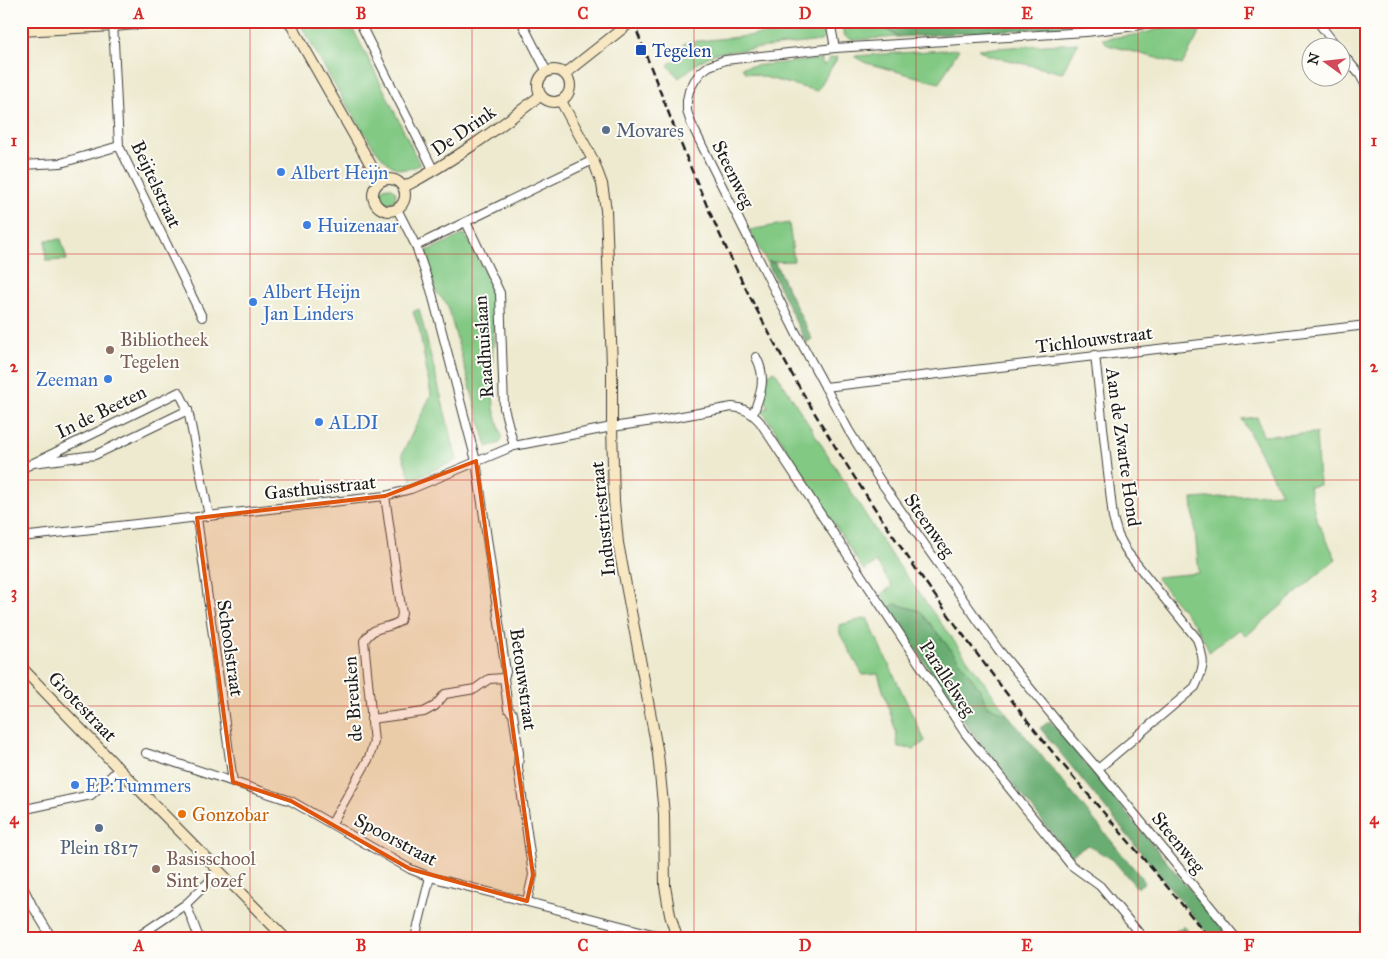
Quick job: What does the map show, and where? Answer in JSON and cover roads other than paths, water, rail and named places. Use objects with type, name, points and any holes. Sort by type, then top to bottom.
[{"type":"street","points":[[21,31],[172,21]]},
{"type":"street","points":[[289,21],[380,181]]},
{"type":"street","points":[[359,21],[434,172]]},
{"type":"street","points":[[520,21],[547,72]]},
{"type":"street","points":[[565,74],[632,21]]},
{"type":"street","points":[[830,21],[835,48],[1086,32],[1136,26],[1154,21]]},
{"type":"street","points":[[1317,21],[1330,38]]},
{"type":"street","name":"Beijtelstraat","points":[[113,24],[118,146],[202,317]]},
{"type":"street","name":"Steenweg","points":[[835,48],[726,60],[709,66],[701,72],[689,91],[687,100],[691,123],[796,333],[849,431],[883,485],[998,649],[1236,938]]},
{"type":"street","points":[[1350,63],[1360,75],[1367,88]]},
{"type":"street","points":[[557,70],[565,74],[570,81],[568,96],[558,103],[546,101],[540,96],[538,83],[540,78],[547,72],[557,70]]},
{"type":"street","name":"De Drink","points":[[404,187],[434,172],[540,96]]},
{"type":"street","name":"Industriestraat","points":[[562,101],[593,160],[602,184],[606,210],[612,365],[614,501],[618,543],[658,754],[664,814],[665,886],[670,915],[677,938]]},
{"type":"street","points":[[21,165],[61,163],[118,146]]},
{"type":"street","points":[[416,246],[593,160]]},
{"type":"street","points":[[395,179],[404,187],[405,199],[397,209],[390,211],[378,207],[373,192],[380,181],[395,179]]},
{"type":"street","name":"Raadhuislaan","points":[[397,209],[416,246],[431,290],[476,461]]},
{"type":"street","name":"Raadhuislaan","points":[[466,222],[500,293],[504,408],[514,446]]},
{"type":"street","name":"Tichlouwstraat","points":[[825,387],[1367,325]]},
{"type":"street","name":"Aan de Zwarte Hond","points":[[1095,355],[1113,518],[1118,535],[1127,552],[1197,639],[1203,655],[1203,670],[1195,687],[1098,769]]},
{"type":"street","points":[[612,427],[732,407],[743,408],[753,414],[763,380],[756,356]]},
{"type":"street","name":"In de Beeten","points":[[21,469],[33,463],[179,392],[188,410],[95,455],[33,463]]},
{"type":"street","points":[[188,410],[209,516]]},
{"type":"street","name":"Parallelweg","points":[[753,414],[965,733],[1071,865],[1100,886],[1143,938]]},
{"type":"street","name":"Gasthuisstraat","points":[[21,537],[385,496],[411,489],[514,446],[612,427]]},
{"type":"street","name":"Betouwstraat","points":[[476,461],[506,672],[504,678],[508,708],[513,714],[519,753],[518,768],[534,875],[527,901]]},
{"type":"street","name":"de Breuken","points":[[332,823],[370,758],[374,742],[364,641],[370,632],[377,628],[392,626],[400,621],[402,614],[385,496]]},
{"type":"street","name":"Schoolstraat","points":[[197,518],[233,782]]},
{"type":"street","name":"Grotestraat","points":[[21,667],[220,871]]},
{"type":"street","points":[[371,719],[424,712],[435,706],[444,694],[475,689],[489,679],[504,678]]},
{"type":"street","name":"Spoorstraat","points":[[146,753],[291,801],[410,869],[430,877],[668,938]]},
{"type":"street","points":[[21,810],[91,795],[119,769]]},
{"type":"street","points":[[136,938],[186,904],[220,871],[285,938]]},
{"type":"street","points":[[415,938],[430,877]]},
{"type":"street","points":[[21,883],[52,938]]},
{"type":"street","points":[[186,904],[199,938]]},
{"type":"street","points":[[611,938],[615,925]]},
{"type":"railway","points":[[633,21],[686,156],[730,256],[775,344],[838,451],[906,555],[1016,706],[1063,765],[1209,938]]},
{"type":"place","name":"Tegelen","points":[[641,50]]},
{"type":"place","name":"Movares","points":[[606,130]]},
{"type":"place","name":"Albert Heijn","points":[[281,172]]},
{"type":"place","name":"Huizenaar","points":[[307,225]]},
{"type":"place","name":"Albert Heijn Jan Linders","points":[[253,302]]},
{"type":"place","name":"Bibliotheek Tegelen","points":[[110,350]]},
{"type":"place","name":"Zeeman","points":[[108,379]]},
{"type":"place","name":"ALDI","points":[[319,422]]},
{"type":"place","name":"EP:Tummers","points":[[75,785]]},
{"type":"place","name":"Gonzobar","points":[[182,814]]},
{"type":"place","name":"Plein 1817","points":[[99,828]]},
{"type":"place","name":"Basisschool Sint Jozef","points":[[156,869]]}]
